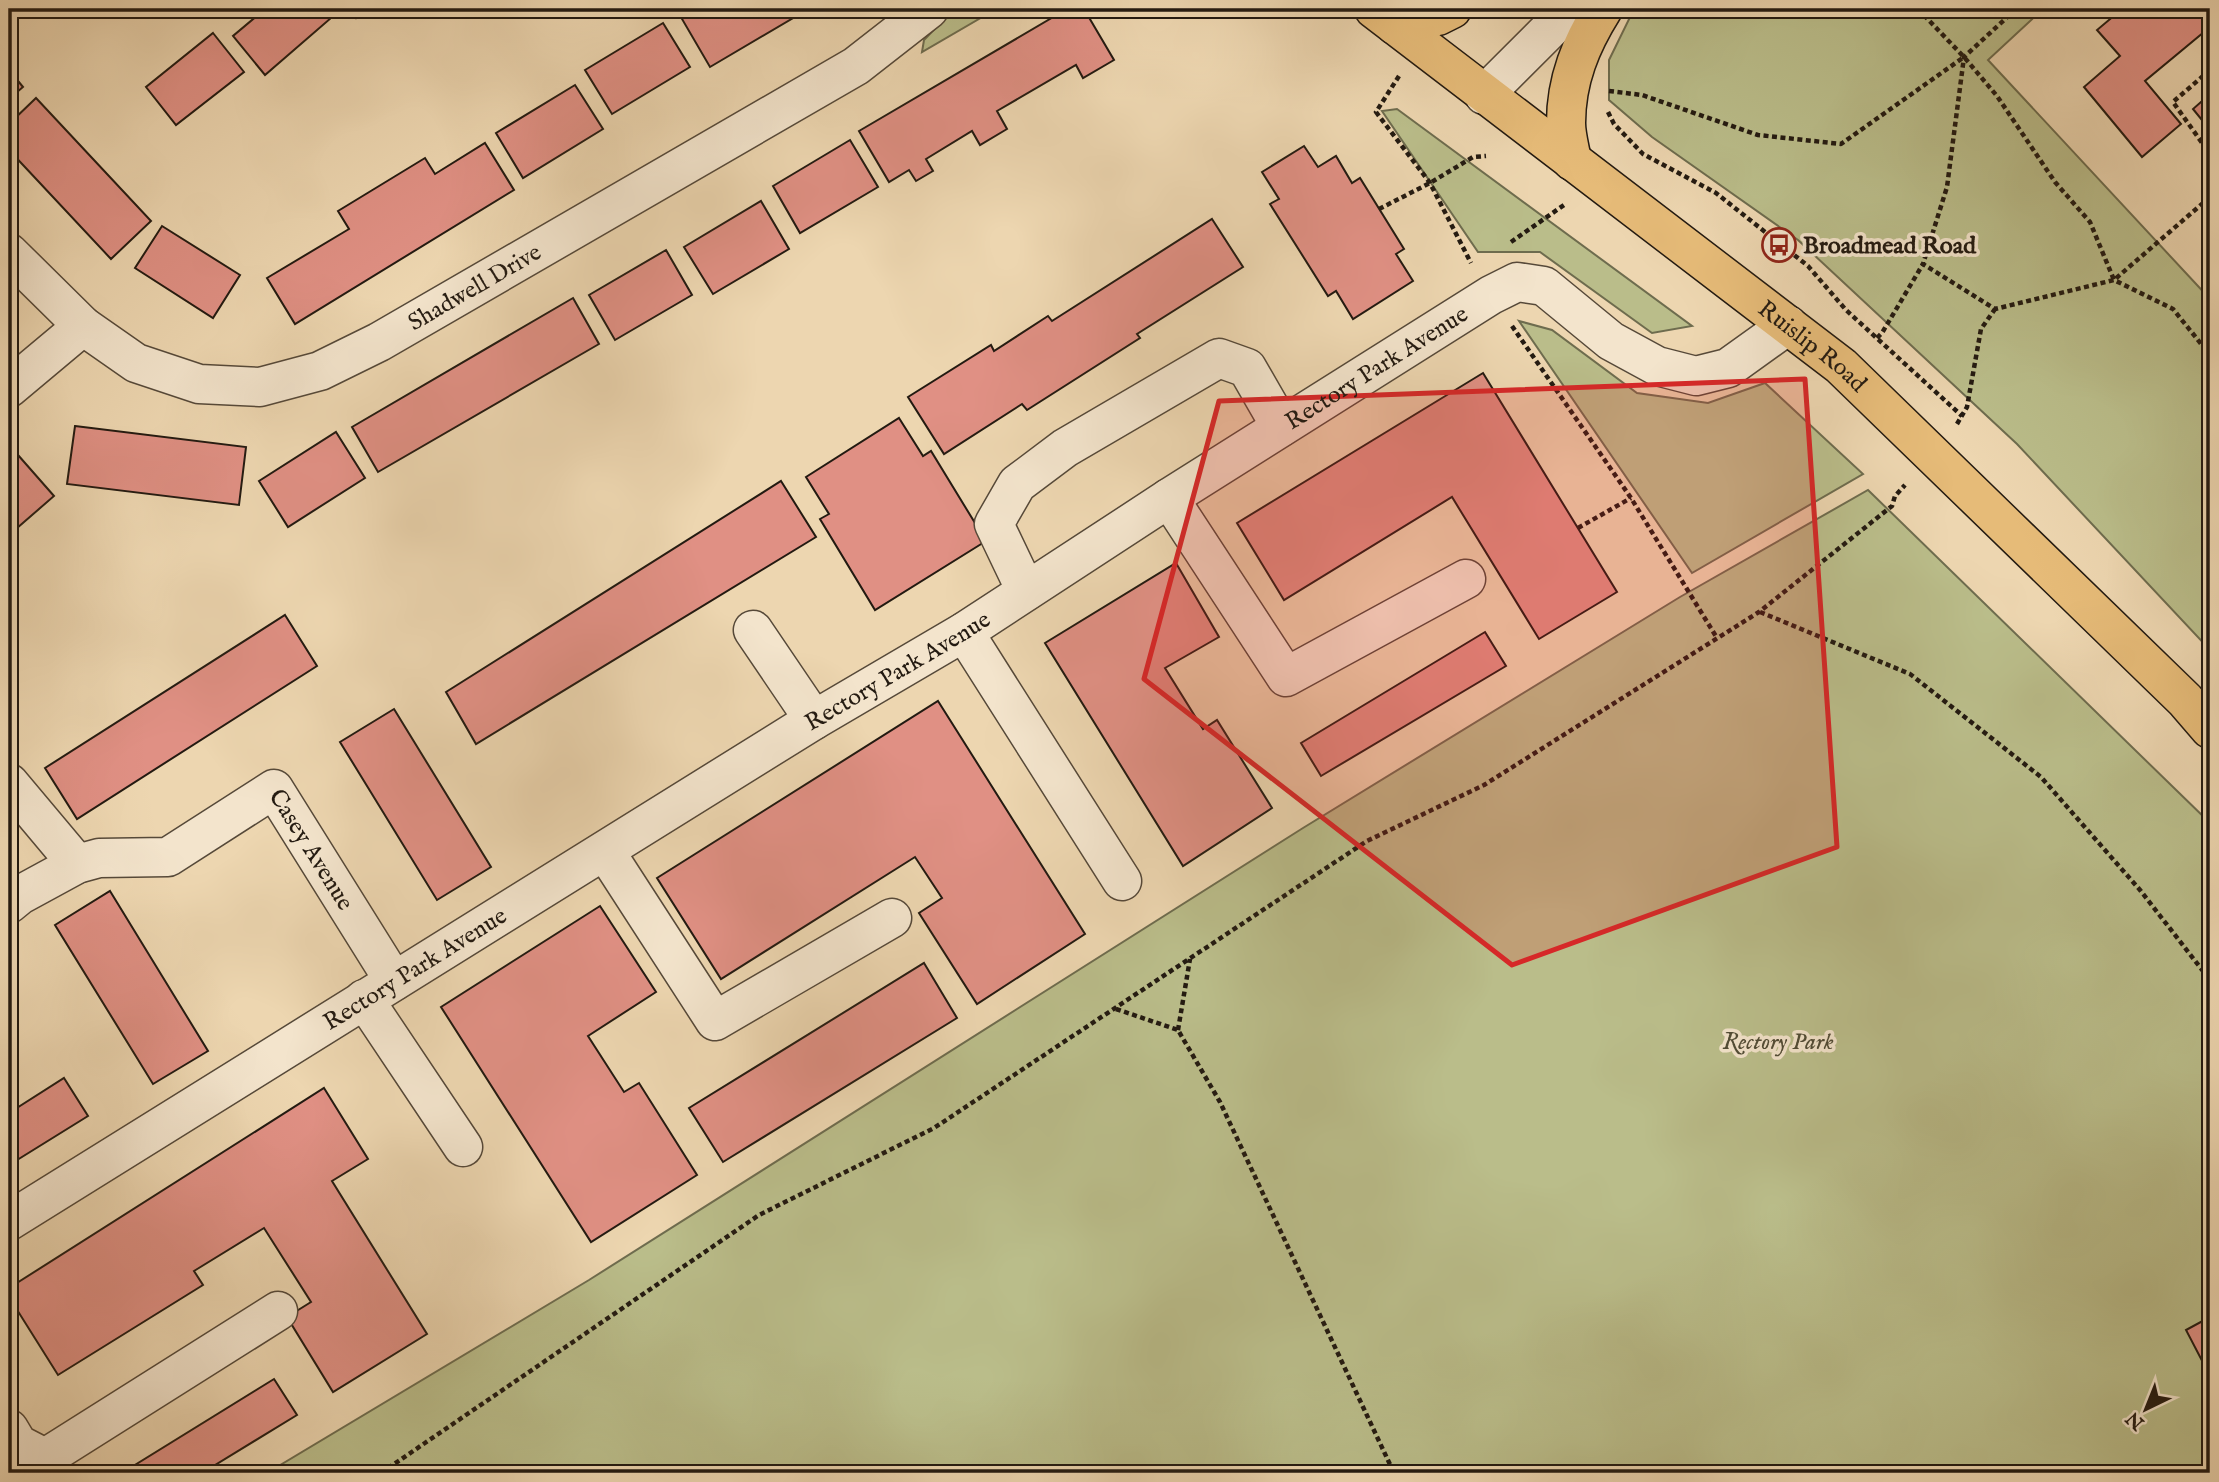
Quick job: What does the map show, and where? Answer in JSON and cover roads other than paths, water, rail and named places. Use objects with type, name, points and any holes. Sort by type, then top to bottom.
[{"type":"main road","points":[[1396,26],[1438,16],[1452,9]]},
{"type":"main road","points":[[1585,171],[1566,123],[1572,71],[1585,39],[1603,9]]},
{"type":"main road","name":"Ruislip Road","points":[[1396,26],[1841,366],[2175,691],[2210,729]]},
{"type":"street","name":"Shadwell Drive","points":[[9,253],[83,326],[136,363],[199,384],[260,387],[320,371],[379,342],[856,66],[929,9]]},
{"type":"street","points":[[1484,95],[1570,9]]},
{"type":"street","name":"Rectory Park Avenue","points":[[9,1221],[814,720],[964,632],[1169,498],[1491,295],[1517,282],[1544,286],[1611,341],[1657,366],[1696,376],[1728,368],[1788,324]]},
{"type":"street","points":[[9,388],[83,326]]},
{"type":"street","points":[[1026,591],[994,523],[1017,484],[1065,448],[1219,358],[1247,368],[1282,428]]},
{"type":"street","points":[[1169,498],[1286,677],[1465,579]]},
{"type":"street","points":[[753,630],[814,720]]},
{"type":"street","points":[[964,632],[1122,881]]},
{"type":"street","points":[[9,783],[77,864]]},
{"type":"street","name":"Casey Avenue","points":[[9,904],[20,895],[77,864],[99,858],[167,857],[274,789],[379,990]]},
{"type":"street","points":[[605,851],[715,1021],[892,918]]},
{"type":"street","points":[[379,990],[463,1147]]},
{"type":"street","points":[[9,1429],[18,1444],[45,1458],[278,1311]]},
{"type":"place","name":"Broadmead Road","points":[[1779,245]]},
{"type":"park label","name":"Rectory Park","points":[[1778,1041]]}]
